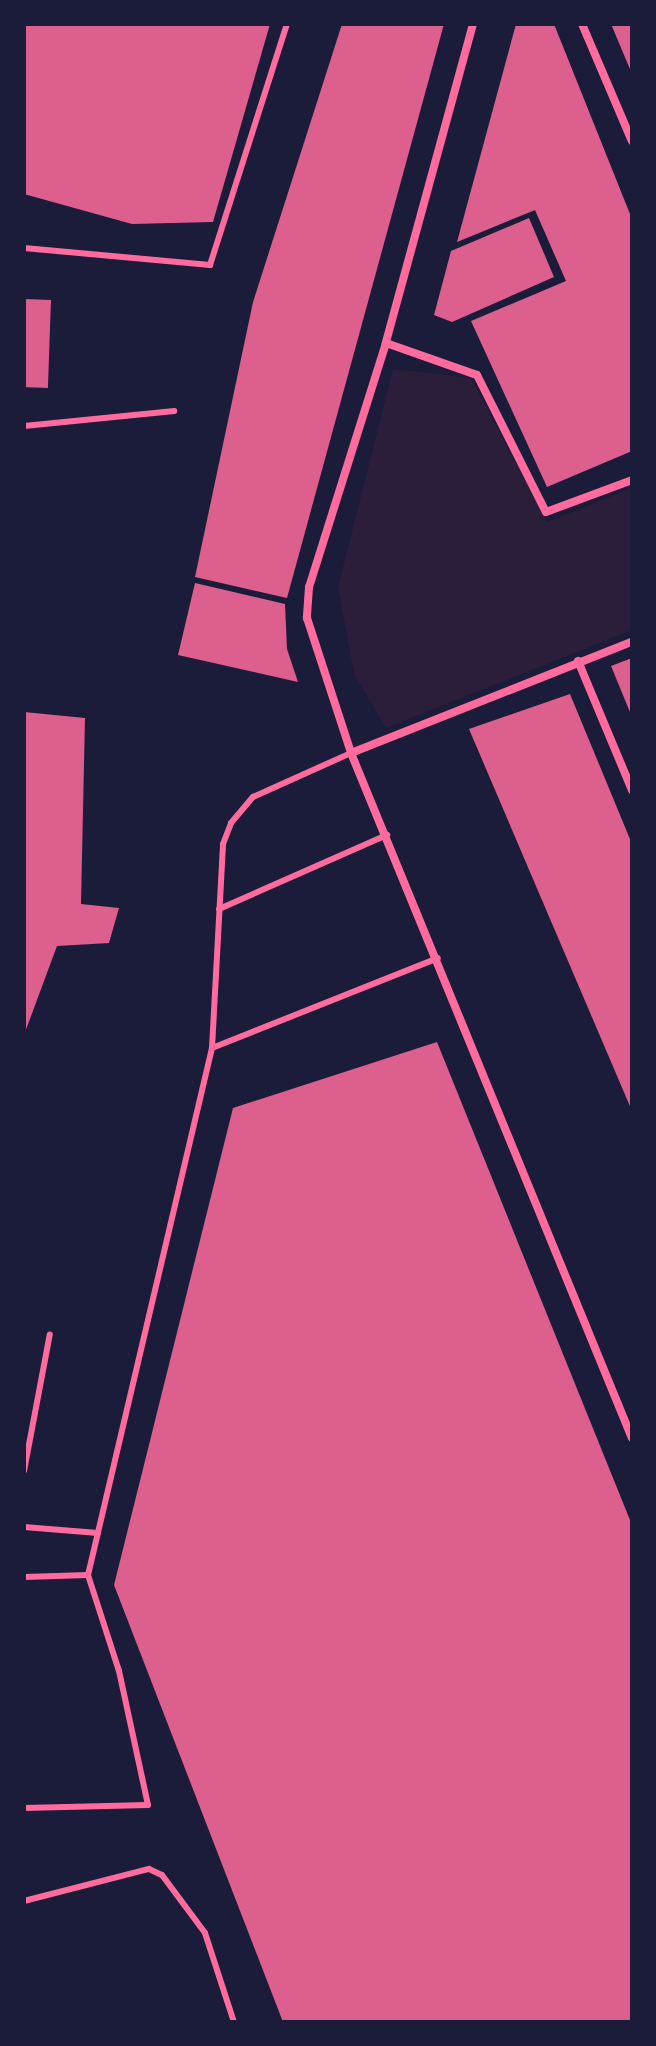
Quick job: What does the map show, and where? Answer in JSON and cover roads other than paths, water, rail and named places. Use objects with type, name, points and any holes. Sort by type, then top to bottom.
[{"type":"street","points":[[473,24],[386,343],[307,601],[307,618],[351,753],[438,958],[632,1438]]},
{"type":"street","points":[[582,24],[632,141]]},
{"type":"street","points":[[386,343],[477,375],[546,512],[632,480]]},
{"type":"street","points":[[351,753],[632,642]]},
{"type":"street","points":[[578,661],[632,790]]},
{"type":"lane","points":[[24,248],[210,265],[287,24]]},
{"type":"lane","points":[[24,426],[174,411]]},
{"type":"lane","points":[[24,1808],[148,1805],[119,1671],[88,1575],[212,1048],[223,844],[231,823],[253,797],[351,753]]},
{"type":"lane","points":[[219,909],[387,835]]},
{"type":"lane","points":[[212,1048],[438,958]]},
{"type":"lane","points":[[24,1471],[50,1334]]},
{"type":"lane","points":[[24,1527],[98,1533]]},
{"type":"lane","points":[[24,1577],[88,1575]]},
{"type":"lane","points":[[24,1901],[149,1869],[162,1875],[205,1933],[234,2022]]}]
